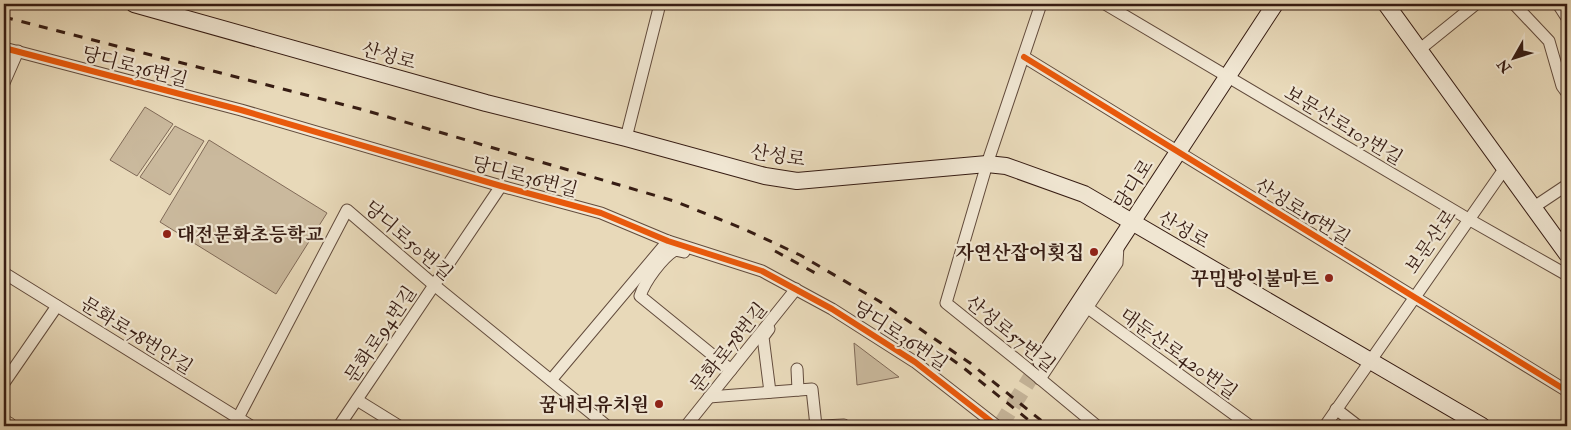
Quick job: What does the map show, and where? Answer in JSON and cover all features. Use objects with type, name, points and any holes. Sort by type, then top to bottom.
[{"type":"main road","name":"산성로","points":[[134,4],[181,10],[486,103],[626,138],[765,176],[797,181],[987,164],[1006,166],[1084,194],[1482,426]]},
{"type":"main road","name":"당디로","points":[[1034,364],[1118,244],[1273,4]]},
{"type":"main road","points":[[1386,4],[1567,253]]},
{"type":"main road","points":[[4,424],[8,426]]},
{"type":"street","points":[[626,138],[660,4]]},
{"type":"street","points":[[987,164],[1042,4]]},
{"type":"street","name":"보문산로103번길","points":[[1105,4],[1470,220],[1567,275]]},
{"type":"street","points":[[1419,50],[1476,4]]},
{"type":"street","points":[[1514,4],[1549,41],[1562,86],[1567,93]]},
{"type":"street","name":"당디로36번길","points":[[4,48],[241,110],[501,186],[601,213],[668,241],[762,272],[832,309],[915,362],[992,425]]},
{"type":"street","points":[[4,83],[18,51]]},
{"type":"street","name":"산성로16번길","points":[[1024,57],[1567,391]]},
{"type":"street","name":"산성로57번길","points":[[987,164],[946,303],[1034,364],[1040,379],[1096,426]]},
{"type":"street","name":"보문산로","points":[[1370,361],[1416,298],[1505,168]]},
{"type":"street","points":[[1534,208],[1567,185]]},
{"type":"street","name":"문화로94번길","points":[[339,426],[501,186]]},
{"type":"street","name":"당디로50번길","points":[[238,418],[347,210],[434,285],[607,426]]},
{"type":"street","points":[[551,380],[668,241]]},
{"type":"street","points":[[1040,379],[1117,263],[1118,244]]},
{"type":"street","points":[[684,252],[675,250],[669,254],[644,286],[640,296],[731,370]]},
{"type":"street","name":"문화로78번안길","points":[[4,272],[251,426]]},
{"type":"street","name":"문화로78번길","points":[[686,426],[796,289]]},
{"type":"street","points":[[4,383],[57,306]]},
{"type":"street","name":"대둔산로420번길","points":[[1088,308],[1250,426]]},
{"type":"street","points":[[770,392],[763,337],[774,324],[778,323]]},
{"type":"street","points":[[1324,426],[1370,361]]},
{"type":"street","points":[[797,369],[798,390]]},
{"type":"street","points":[[709,397],[812,389],[816,426]]},
{"type":"street","points":[[357,400],[399,426]]},
{"type":"street","points":[[1336,409],[1358,426]]},
{"type":"street","points":[[822,426],[844,424],[844,426]]},
{"type":"shaded area","points":[[145,107],[173,124],[137,176],[110,160]]},
{"type":"shaded area","points":[[175,126],[204,141],[170,195],[140,177]]},
{"type":"shaded area","points":[[209,140],[327,213],[276,294],[160,222]]},
{"type":"shaded area","points":[[854,343],[899,377],[857,385]]},
{"type":"tunnel","points":[[1000,426],[1041,361]]},
{"type":"railway","points":[[4,17],[364,110],[674,201],[744,229],[800,255],[879,301],[970,363],[1048,426]]},
{"type":"railway","points":[[775,251],[817,274]]},
{"type":"railway","points":[[950,358],[1036,426]]},
{"type":"cycle path","points":[[4,48],[241,110],[501,186],[601,213],[668,241],[762,271],[832,309],[915,362],[997,426]]},
{"type":"cycle path","points":[[1024,57],[1567,391]]},
{"type":"place","name":"대전문화초등학교","points":[[167,234]]},
{"type":"place","name":"자연산잡어횟집","points":[[1094,252]]},
{"type":"place","name":"꾸밈방이불마트","points":[[1329,278]]},
{"type":"place","name":"꿈내리유치원","points":[[659,404]]}]
